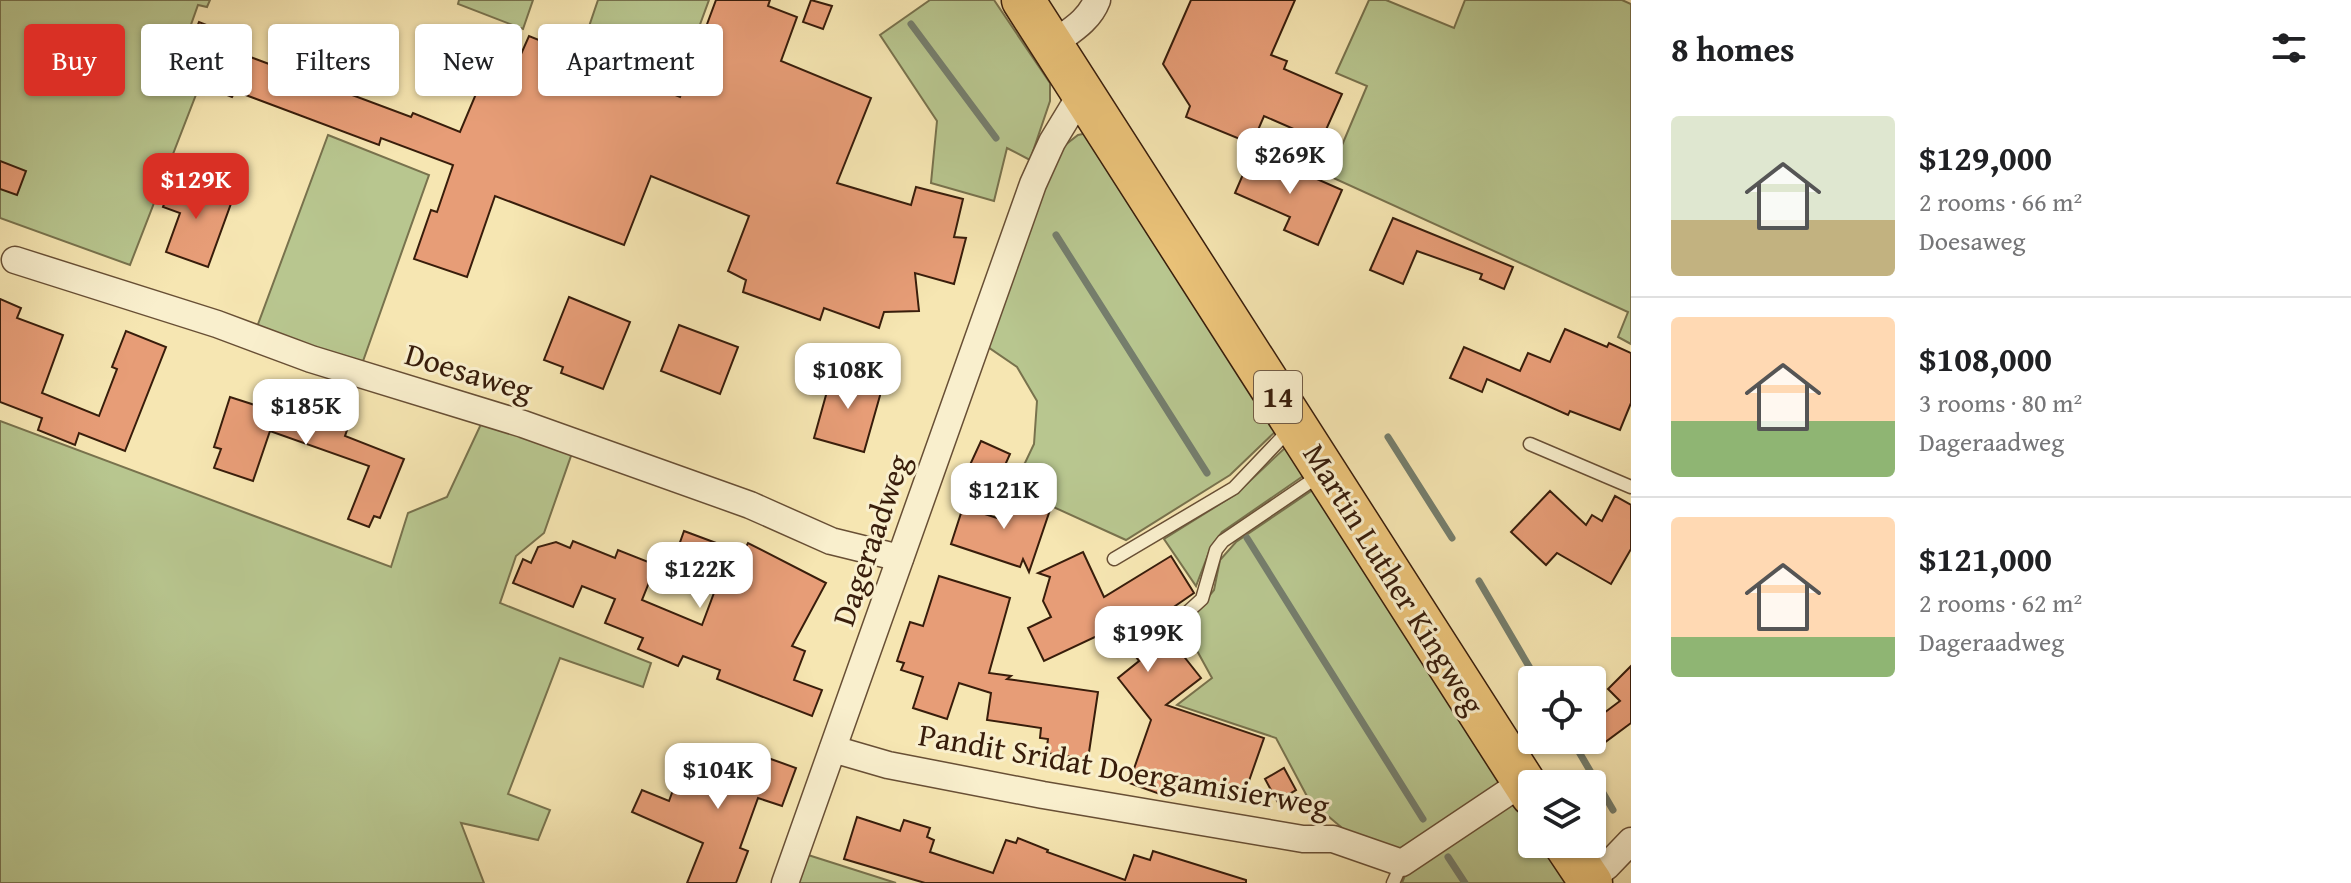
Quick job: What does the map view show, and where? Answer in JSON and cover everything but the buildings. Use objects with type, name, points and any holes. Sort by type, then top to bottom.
[{"type":"main road","name":"Martin Luther Kingweg","points":[[1023,0],[1518,772]]},
{"type":"main road","points":[[1574,858],[1590,882]]},
{"type":"street","points":[[1053,44],[1084,21],[1097,0]]},
{"type":"street","name":"Dageraadweg","points":[[785,883],[1033,184],[1052,142],[1083,91]]},
{"type":"street","name":"Doesaweg","points":[[15,260],[217,324],[325,363],[538,429],[750,505],[831,541],[900,558]]},
{"type":"street","name":"Pandit Sridat Doergamisierweg","points":[[833,749],[888,765],[1043,795],[1303,839],[1333,839],[1397,873]]},
{"type":"street","points":[[1397,873],[1518,794]]},
{"type":"street","points":[[1590,882],[1631,841]]},
{"type":"lane","points":[[1114,559],[1234,488],[1295,424]]},
{"type":"lane","points":[[1530,444],[1631,487]]},
{"type":"lane","points":[[1179,620],[1202,599],[1216,550],[1223,541],[1326,471]]},
{"type":"green space","points":[[0,0],[210,0],[207,7],[198,5],[191,24],[141,24],[141,96],[195,96],[130,265],[0,218]]},
{"type":"green space","points":[[459,0],[533,0],[523,29],[522,24],[510,24],[458,4]]},
{"type":"green space","points":[[598,0],[709,0],[700,24],[590,24]]},
{"type":"green space","points":[[930,0],[994,0],[1050,83],[1050,101],[1030,160],[1007,148],[994,201],[931,183],[937,121],[880,35]]},
{"type":"green space","points":[[1369,0],[1386,0],[1454,28],[1465,0],[1622,0],[1631,4],[1631,344],[1618,337],[1628,312],[1329,176],[1367,86],[1336,73]]},
{"type":"green space","points":[[1092,132],[1278,429],[1230,475],[1126,540],[1005,485],[1025,463],[1034,444],[1037,401],[1017,367],[988,347],[1044,178],[1060,149],[1078,135]]},
{"type":"green space","points":[[328,135],[429,175],[362,364],[257,327]]},
{"type":"green space","points":[[0,421],[391,567],[408,513],[447,497],[482,422],[572,453],[544,533],[516,556],[500,603],[651,663],[643,687],[560,658],[508,794],[550,810],[538,840],[461,823],[484,883],[0,883]]},
{"type":"green space","points":[[1287,446],[1306,474],[1222,532],[1211,547],[1196,586],[1164,539],[1236,494]]},
{"type":"green space","points":[[1317,487],[1507,784],[1392,853],[1354,838],[1309,800],[1276,738],[1177,705],[1212,678],[1184,627],[1214,590],[1220,560],[1236,542]]},
{"type":"green space","points":[[1518,797],[1518,858],[1557,858],[1572,883],[1402,883],[1408,868]]},
{"type":"green space","points":[[805,854],[896,883],[795,883]]},
{"type":"waterway","points":[[911,24],[996,138]]},
{"type":"waterway","points":[[1056,235],[1207,473]]},
{"type":"waterway","points":[[1388,437],[1452,538]]},
{"type":"waterway","points":[[1247,538],[1423,819]]},
{"type":"waterway","points":[[1479,581],[1529,666]]},
{"type":"waterway","points":[[1580,754],[1613,810]]},
{"type":"waterway","points":[[1448,857],[1465,883]]}]
